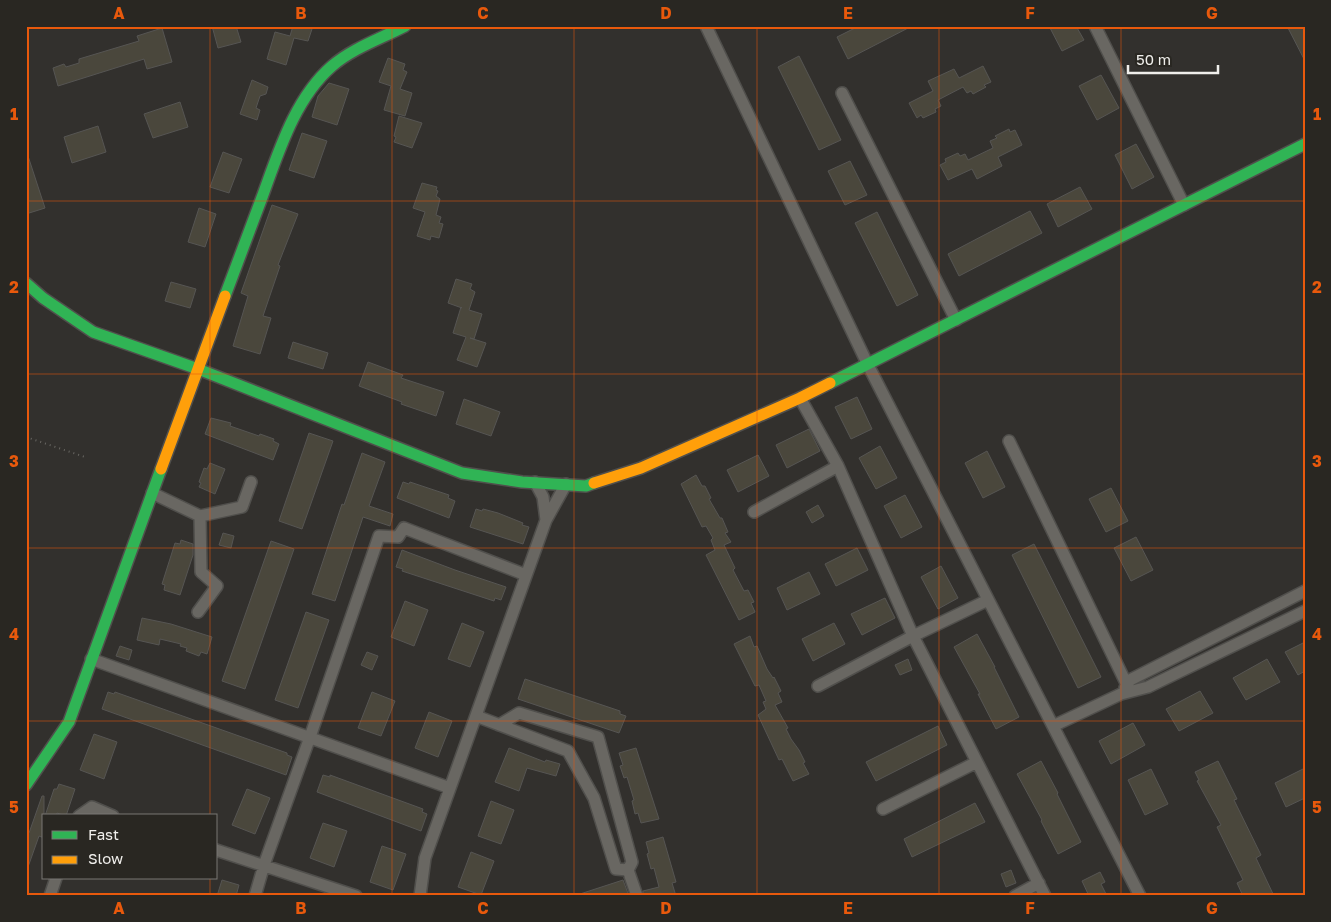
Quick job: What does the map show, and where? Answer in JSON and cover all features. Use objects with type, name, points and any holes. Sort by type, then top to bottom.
[{"type":"street","points":[[26,785],[70,722],[91,659],[271,172],[298,107],[318,80],[346,56],[405,26]]},
{"type":"street","points":[[706,26],[868,365],[1140,896]]},
{"type":"street","points":[[1095,26],[1184,205]]},
{"type":"street","points":[[842,93],[956,320]]},
{"type":"street","points":[[26,283],[43,298],[93,332],[198,369],[462,473],[586,486],[641,468],[800,398],[1305,144]]},
{"type":"street","points":[[800,398],[838,466],[913,636],[1045,896]]},
{"type":"street","points":[[1009,441],[1124,689]]},
{"type":"street","points":[[754,512],[838,466]]},
{"type":"street","points":[[152,493],[200,516],[242,508],[251,482]]},
{"type":"street","points":[[535,482],[543,497],[546,520]]},
{"type":"street","points":[[420,896],[425,858],[546,520],[566,484]]},
{"type":"street","points":[[198,612],[217,586],[201,572],[200,516]]},
{"type":"street","points":[[255,896],[264,865],[380,536],[398,537],[404,528],[526,575]]},
{"type":"street","points":[[1124,689],[1130,680],[1305,591]]},
{"type":"street","points":[[818,686],[913,636],[988,600]]},
{"type":"street","points":[[1053,726],[1124,689],[1148,687],[1305,611]]},
{"type":"street","points":[[91,659],[450,788]]},
{"type":"street","points":[[499,725],[519,713],[598,737],[632,862],[628,870],[637,896]]},
{"type":"street","points":[[476,716],[568,751],[594,798],[616,868],[628,870]]},
{"type":"street","points":[[883,809],[977,762]]},
{"type":"street","points":[[81,814],[92,806],[109,814]]},
{"type":"street","points":[[218,851],[356,896]]},
{"type":"street","points":[[50,896],[55,880]]},
{"type":"street","points":[[1014,896],[1039,883]]},
{"type":"path","points":[[26,437],[85,457]]},
{"type":"building","points":[[212,26],[236,26],[241,42],[218,48]]},
{"type":"building","points":[[293,26],[313,26],[308,41],[294,38],[286,65],[267,59],[275,32],[290,36]]},
{"type":"building","points":[[859,26],[912,26],[848,59],[837,37]]},
{"type":"building","points":[[1049,26],[1076,26],[1084,40],[1062,51]]},
{"type":"building","points":[[1287,26],[1305,26],[1305,61]]},
{"type":"building","points":[[162,28],[172,62],[147,69],[144,59],[58,86],[53,68],[64,64],[66,67],[79,63],[79,59],[139,41],[137,36]]},
{"type":"building","points":[[799,56],[841,140],[819,150],[778,67]]},
{"type":"building","points":[[388,58],[405,64],[403,70],[407,72],[400,89],[412,93],[405,116],[384,110],[391,86],[379,82]]},
{"type":"building","points":[[983,66],[991,82],[984,85],[986,87],[973,94],[971,91],[967,93],[963,87],[938,100],[941,106],[935,109],[936,112],[923,118],[921,115],[917,118],[909,103],[933,91],[928,81],[954,69],[959,78]]},
{"type":"building","points":[[1101,75],[1119,108],[1097,120],[1079,86]]},
{"type":"building","points":[[252,80],[268,87],[266,94],[260,96],[256,108],[260,110],[257,120],[240,114]]},
{"type":"building","points":[[329,83],[349,89],[337,125],[312,117],[318,96]]},
{"type":"building","points":[[180,102],[188,127],[153,138],[144,114]]},
{"type":"building","points":[[399,116],[422,123],[412,148],[394,142]]},
{"type":"building","points":[[98,126],[106,152],[72,163],[64,137]]},
{"type":"building","points":[[1009,129],[1010,132],[1015,130],[1022,145],[998,157],[1002,166],[977,179],[972,169],[948,180],[940,165],[946,162],[945,159],[958,153],[960,156],[965,154],[968,160],[993,148],[990,141],[997,138],[995,136]]},
{"type":"building","points":[[302,133],[327,141],[314,178],[289,170]]},
{"type":"building","points":[[1136,144],[1154,177],[1132,189],[1115,155]]},
{"type":"building","points":[[223,152],[242,159],[229,193],[210,187]]},
{"type":"building","points":[[26,156],[28,156],[45,208],[26,214]]},
{"type":"building","points":[[850,161],[867,195],[845,205],[828,171]]},
{"type":"building","points":[[422,183],[437,187],[436,196],[440,199],[436,215],[441,217],[439,223],[443,224],[439,238],[431,236],[430,240],[417,236],[425,212],[413,208]]},
{"type":"building","points":[[1080,187],[1092,209],[1058,227],[1047,204]]},
{"type":"building","points":[[272,205],[298,214],[278,265],[280,266],[263,316],[271,318],[260,354],[233,346],[248,296],[241,293]]},
{"type":"building","points":[[199,208],[216,214],[205,247],[188,242]]},
{"type":"building","points":[[1030,211],[1042,233],[959,276],[948,254]]},
{"type":"building","points":[[877,212],[918,295],[897,306],[855,223]]},
{"type":"building","points":[[456,279],[472,284],[470,289],[475,292],[469,310],[482,314],[474,339],[470,338],[486,343],[477,367],[457,360],[466,337],[453,333],[461,308],[448,303]]},
{"type":"building","points":[[171,282],[196,289],[190,308],[165,301]]},
{"type":"building","points":[[293,342],[328,353],[323,369],[288,358]]},
{"type":"building","points":[[368,362],[403,375],[401,378],[444,392],[436,416],[401,404],[402,402],[359,386]]},
{"type":"building","points":[[857,397],[872,429],[851,439],[835,407]]},
{"type":"building","points":[[464,399],[500,412],[491,436],[456,424]]},
{"type":"building","points":[[211,418],[231,423],[230,426],[259,436],[260,434],[274,439],[273,441],[279,444],[273,460],[205,434]]},
{"type":"building","points":[[809,429],[820,451],[787,468],[776,445]]},
{"type":"building","points":[[309,433],[333,441],[302,529],[279,521]]},
{"type":"building","points":[[880,446],[897,478],[876,489],[859,458]]},
{"type":"building","points":[[987,451],[1005,487],[983,498],[965,463]]},
{"type":"building","points":[[362,453],[385,462],[369,506],[393,514],[390,526],[363,517],[335,601],[312,594],[342,504],[344,505]]},
{"type":"building","points":[[758,455],[769,476],[738,492],[727,470]]},
{"type":"building","points":[[210,463],[225,469],[215,494],[199,487],[204,468],[207,469]]},
{"type":"building","points":[[696,475],[702,486],[705,486],[711,498],[709,499],[720,518],[722,518],[728,532],[725,533],[731,542],[724,545],[735,568],[733,570],[744,591],[748,590],[754,602],[751,603],[755,612],[739,620],[706,555],[715,550],[711,540],[713,538],[706,526],[702,527],[681,484]]},
{"type":"building","points":[[403,482],[409,484],[410,482],[449,495],[448,498],[455,501],[449,518],[397,498]]},
{"type":"building","points":[[1111,488],[1128,521],[1106,532],[1089,499]]},
{"type":"building","points":[[905,495],[922,527],[901,538],[884,506]]},
{"type":"building","points":[[818,505],[824,516],[812,523],[806,512]]},
{"type":"building","points":[[476,509],[498,513],[529,527],[523,544],[470,527]]},
{"type":"building","points":[[223,533],[234,536],[231,548],[219,545]]},
{"type":"building","points":[[1136,537],[1153,570],[1131,581],[1114,548]]},
{"type":"building","points":[[181,540],[193,544],[193,555],[180,595],[164,590],[165,585],[162,584],[175,543],[180,544]]},
{"type":"building","points":[[271,541],[294,549],[245,689],[222,681]]},
{"type":"building","points":[[1034,544],[1101,677],[1078,688],[1012,555]]},
{"type":"building","points":[[857,548],[868,570],[836,586],[825,564]]},
{"type":"building","points":[[402,550],[506,587],[501,600],[495,598],[494,601],[402,571],[403,569],[396,567]]},
{"type":"building","points":[[941,566],[958,598],[938,609],[921,577]]},
{"type":"building","points":[[809,572],[820,594],[787,610],[777,588]]},
{"type":"building","points":[[885,598],[895,618],[862,635],[851,614]]},
{"type":"building","points":[[405,601],[428,610],[414,646],[391,637]]},
{"type":"building","points":[[306,612],[329,620],[298,708],[275,700]]},
{"type":"building","points":[[142,618],[171,624],[212,637],[207,654],[201,652],[199,656],[186,651],[187,648],[180,646],[181,644],[160,639],[159,645],[137,640]]},
{"type":"building","points":[[462,623],[484,632],[470,667],[448,659]]},
{"type":"building","points":[[834,623],[845,644],[813,661],[802,639]]},
{"type":"building","points":[[977,634],[1019,717],[996,729],[978,694],[980,694],[954,647]]},
{"type":"building","points":[[750,636],[754,647],[757,646],[767,669],[774,677],[781,691],[778,693],[782,702],[775,705],[788,728],[786,729],[791,739],[805,762],[803,763],[809,774],[793,781],[782,759],[779,760],[758,715],[766,709],[763,702],[766,701],[759,685],[755,686],[734,644]]},
{"type":"building","points":[[1305,642],[1305,671],[1298,675],[1285,652]]},
{"type":"building","points":[[120,646],[132,650],[129,660],[116,656]]},
{"type":"building","points":[[367,652],[378,656],[372,670],[361,665]]},
{"type":"building","points":[[908,659],[912,670],[900,675],[895,665]]},
{"type":"building","points":[[1267,659],[1280,682],[1246,700],[1233,678]]},
{"type":"building","points":[[525,679],[620,711],[620,714],[626,716],[619,733],[518,699]]},
{"type":"building","points":[[1200,691],[1213,713],[1179,731],[1166,709]]},
{"type":"building","points":[[108,692],[114,694],[115,692],[287,753],[287,755],[292,757],[286,775],[102,709]]},
{"type":"building","points":[[372,692],[395,701],[381,736],[358,728]]},
{"type":"building","points":[[429,712],[452,721],[438,757],[415,748]]},
{"type":"building","points":[[1133,723],[1145,745],[1111,764],[1099,741]]},
{"type":"building","points":[[938,726],[947,745],[876,781],[866,762]]},
{"type":"building","points":[[94,734],[117,742],[104,779],[80,770]]},
{"type":"building","points":[[509,748],[545,762],[546,760],[560,764],[556,776],[527,768],[519,791],[495,782]]},
{"type":"building","points":[[636,748],[659,819],[641,823],[638,813],[635,814],[632,801],[634,800],[627,777],[624,778],[620,766],[623,765],[619,753]]},
{"type":"building","points":[[1041,761],[1081,842],[1058,854],[1017,774]]},
{"type":"building","points":[[1218,761],[1237,799],[1234,800],[1261,855],[1256,858],[1274,896],[1243,896],[1237,883],[1243,880],[1217,827],[1221,825],[1197,781],[1199,780],[1195,772]]},
{"type":"building","points":[[1305,768],[1305,798],[1286,807],[1275,783]]},
{"type":"building","points":[[1151,769],[1168,804],[1145,815],[1128,780]]},
{"type":"building","points":[[323,775],[330,777],[330,775],[423,809],[422,812],[427,814],[421,831],[317,792]]},
{"type":"building","points":[[59,784],[75,789],[67,814],[46,814],[54,789],[57,789]]},
{"type":"building","points":[[247,789],[270,798],[255,834],[232,825]]},
{"type":"building","points":[[42,796],[44,796],[42,837],[39,836],[28,867],[26,867],[26,832],[29,833]]},
{"type":"building","points":[[491,801],[514,810],[501,844],[478,836]]},
{"type":"building","points":[[975,803],[985,822],[912,857],[904,839]]},
{"type":"building","points":[[323,823],[347,831],[334,867],[310,858]]},
{"type":"building","points":[[663,837],[676,882],[672,883],[676,896],[644,896],[643,891],[659,887],[654,868],[651,869],[646,842]]},
{"type":"building","points":[[382,846],[406,854],[393,890],[370,882]]},
{"type":"building","points":[[471,852],[494,861],[481,895],[458,887]]},
{"type":"building","points":[[1011,870],[1016,883],[1006,887],[1001,874]]},
{"type":"building","points":[[1100,872],[1105,882],[1101,884],[1107,896],[1089,896],[1082,881]]},
{"type":"building","points":[[222,880],[239,885],[236,896],[217,896]]},
{"type":"building","points":[[623,880],[629,896],[581,896],[580,894]]},
{"type":"traffic: fast","points":[[225,296],[281,146],[307,94],[319,79],[340,60],[405,26]]},
{"type":"traffic: fast","points":[[830,383],[1305,144]]},
{"type":"traffic: fast","points":[[26,283],[43,298],[93,332],[198,369],[462,473],[522,482],[586,486],[594,483]]},
{"type":"traffic: fast","points":[[26,785],[69,722],[161,469]]},
{"type":"traffic: slow","points":[[161,469],[225,296]]},
{"type":"traffic: slow","points":[[594,483],[641,468],[830,383]]}]
